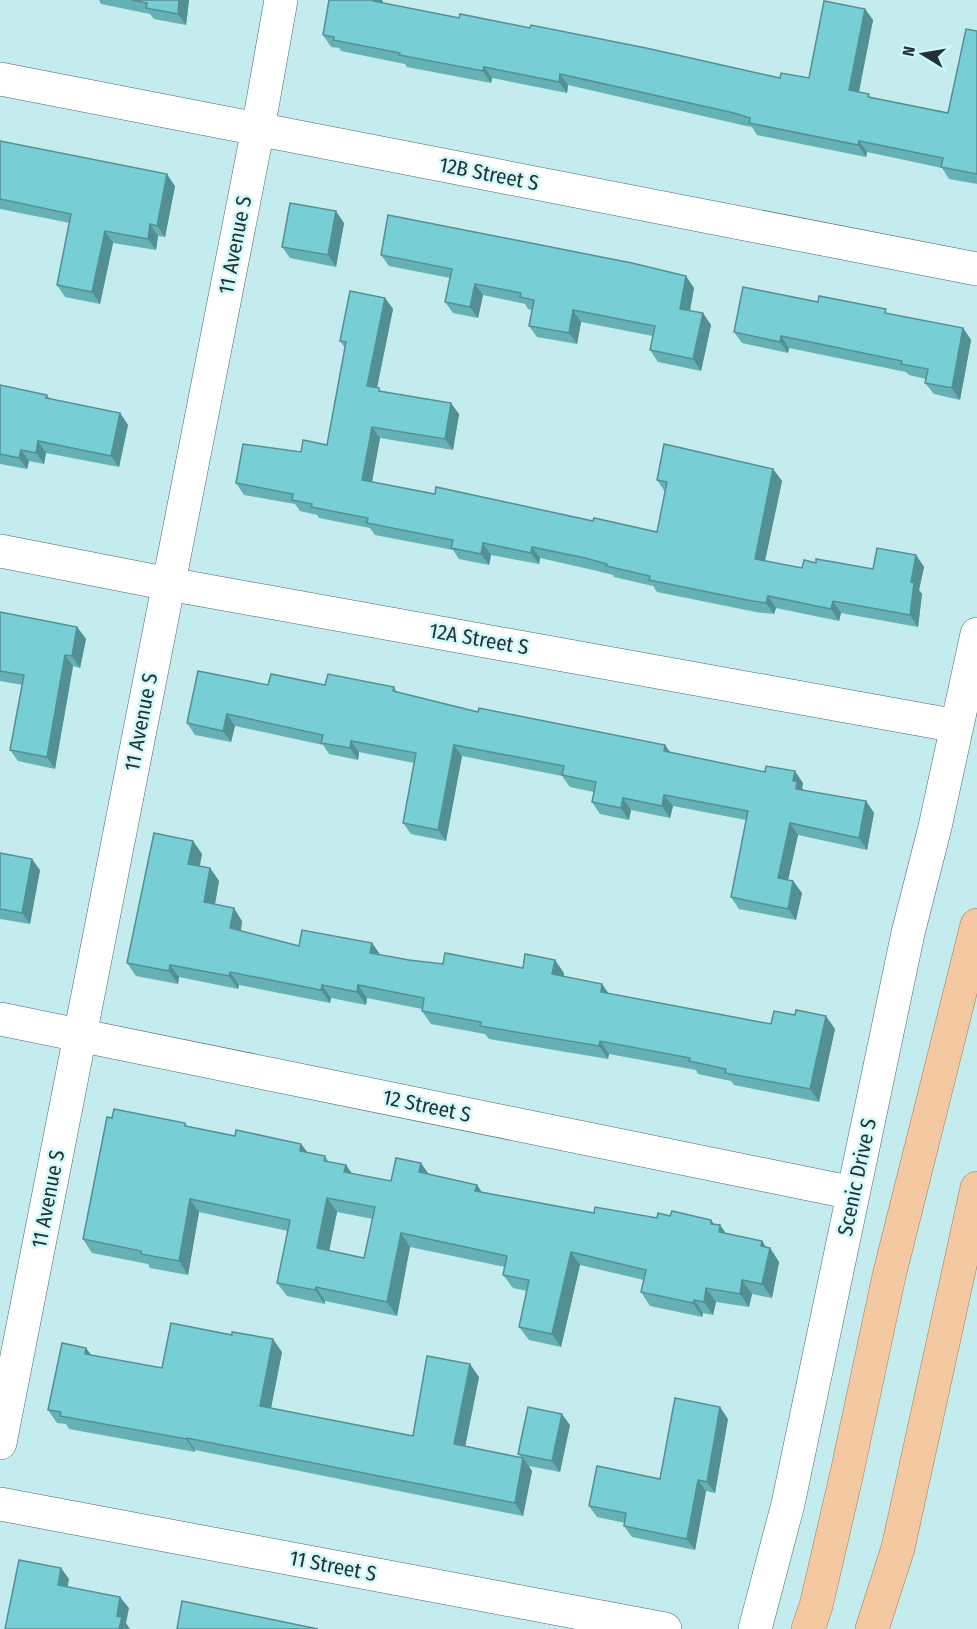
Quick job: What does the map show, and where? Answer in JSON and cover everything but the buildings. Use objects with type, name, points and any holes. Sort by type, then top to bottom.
[{"type":"main road","points":[[808,1629],[816,1606],[889,1276],[977,924]]},
{"type":"main road","points":[[872,1629],[898,1548],[977,1188]]},
{"type":"street","name":"11 Avenue S","points":[[0,1443],[258,129],[280,0]]},
{"type":"street","name":"12B Street S","points":[[0,79],[977,269]]},
{"type":"street","name":"12A Street S","points":[[0,550],[169,584],[957,726]]},
{"type":"street","name":"Scenic Drive S","points":[[755,1629],[788,1504],[908,933],[935,828],[977,634]]},
{"type":"street","name":"12 Street S","points":[[0,1019],[853,1193]]},
{"type":"street","name":"11 Street S","points":[[0,1504],[665,1629]]}]
